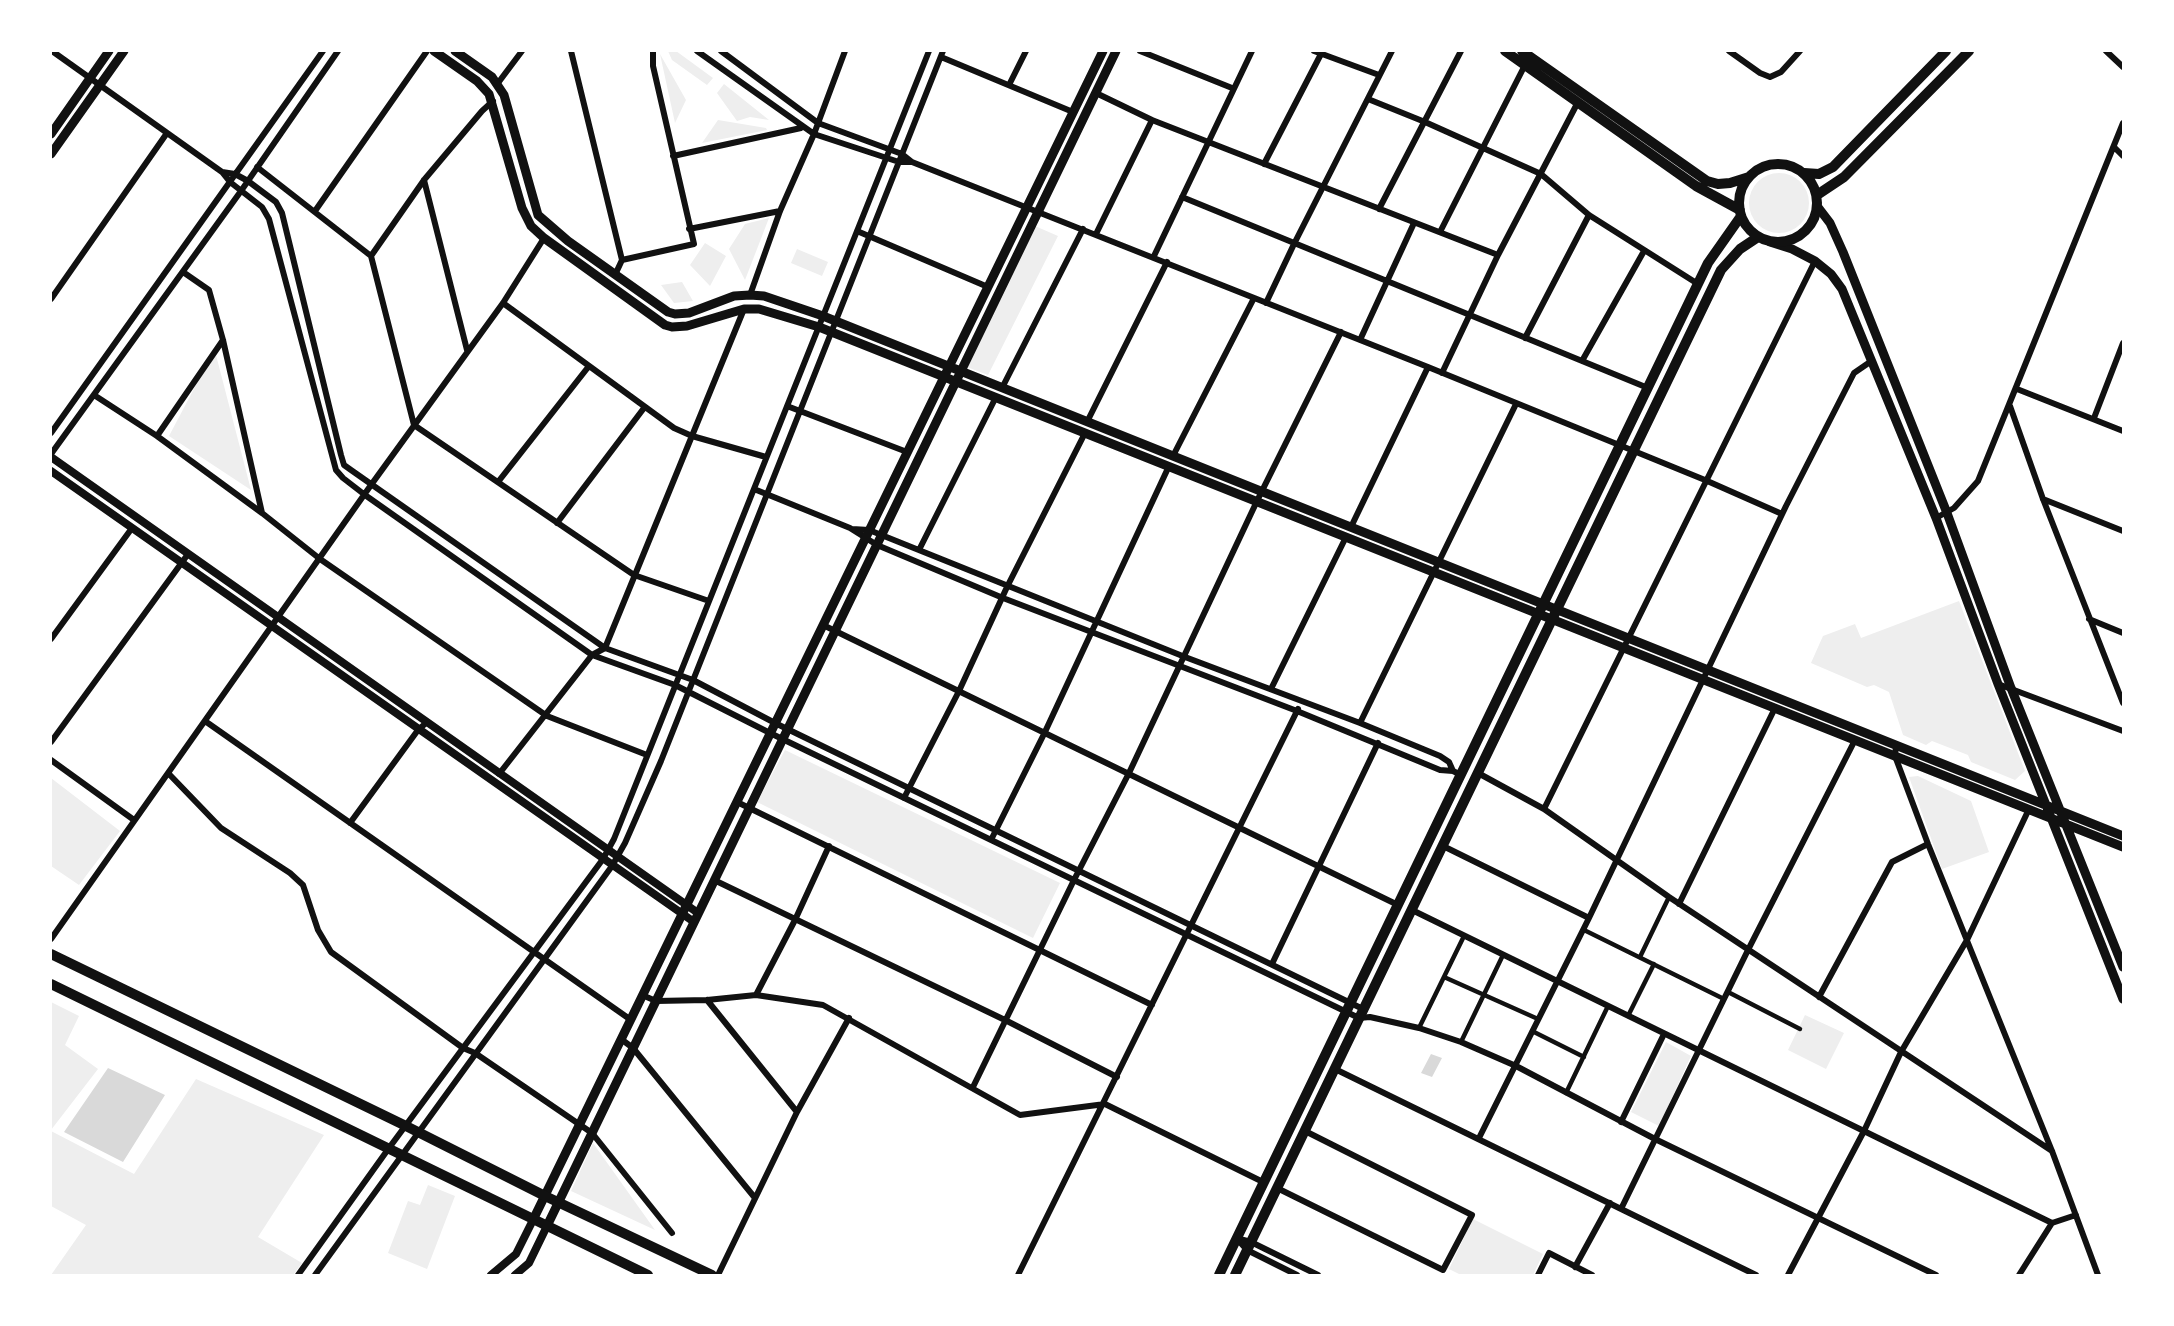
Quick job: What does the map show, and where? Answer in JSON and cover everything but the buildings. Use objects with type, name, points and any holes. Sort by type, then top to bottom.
[{"type":"main road","points":[[51,134],[109,51]]},
{"type":"main road","points":[[51,155],[124,51]]},
{"type":"main road","points":[[434,51],[477,81],[493,101],[522,208],[531,226],[665,325],[687,326],[726,313],[759,309],[819,327],[1435,572],[1541,608]]},
{"type":"main road","points":[[455,51],[498,83],[504,95],[534,207],[544,222],[662,308],[675,314],[689,313],[734,296],[750,295],[764,296],[823,316],[1439,562],[1623,647],[1775,708],[1855,740],[1896,751],[2123,836]]},
{"type":"main road","points":[[533,1220],[1103,51]]},
{"type":"main road","points":[[547,1226],[1116,51]]},
{"type":"main road","points":[[1505,51],[1696,186],[1740,213]]},
{"type":"main road","points":[[1522,51],[1707,181],[1730,183],[1749,177]]},
{"type":"main road","points":[[1804,173],[1819,174],[1833,167],[1946,51]]},
{"type":"main road","points":[[1770,242],[1798,238],[1808,229],[1816,217],[1817,201],[1969,51]]},
{"type":"main road","points":[[2123,967],[2011,688],[1947,513],[1843,252],[1817,201],[1812,183],[1804,173],[1782,164],[1759,169],[1743,186],[1739,198],[1740,213],[1751,232],[1815,261],[1831,274],[1842,289],[1936,518],[1998,684],[2123,999]]},
{"type":"main road","points":[[1219,1275],[1398,905],[1457,773],[1541,608],[1708,263],[1740,213]]},
{"type":"main road","points":[[1235,1275],[1304,1131],[1364,1015],[1721,270],[1740,249],[1758,237]]},
{"type":"main road","points":[[1708,263],[1721,270]]},
{"type":"main road","points":[[1555,614],[1628,637],[1708,669],[2029,809],[2123,847]]},
{"type":"main road","points":[[51,954],[406,1126],[699,1273],[712,1275]]},
{"type":"main road","points":[[51,984],[547,1226],[628,1271],[648,1275]]},
{"type":"street","points":[[52,51],[222,172],[230,182],[262,207],[270,219],[336,470],[365,495],[592,655],[675,685],[1074,880],[1364,1015],[1419,1028],[1461,1042],[1516,1066],[1655,1139],[1936,1275]]},
{"type":"street","points":[[51,433],[323,51]]},
{"type":"street","points":[[338,51],[51,455],[499,774],[614,862],[696,917]]},
{"type":"street","points":[[315,211],[427,51]]},
{"type":"street","points":[[498,83],[523,51]]},
{"type":"street","points":[[571,51],[622,260],[615,275]]},
{"type":"street","points":[[622,260],[694,244],[653,66],[653,51]]},
{"type":"street","points":[[697,51],[814,134],[886,159],[912,162]]},
{"type":"street","points":[[721,51],[817,123],[889,149],[912,162],[1428,367],[1782,514]]},
{"type":"street","points":[[750,295],[780,211],[814,134],[845,51]]},
{"type":"street","points":[[298,1275],[605,855],[929,51]]},
{"type":"street","points":[[1009,85],[1026,51]]},
{"type":"street","points":[[1140,51],[1232,88]]},
{"type":"street","points":[[1154,256],[1252,51]]},
{"type":"street","points":[[1266,303],[1392,51]]},
{"type":"street","points":[[1379,209],[1461,51]]},
{"type":"street","points":[[1729,51],[1770,77],[1781,72],[1800,51]]},
{"type":"street","points":[[2106,51],[2123,67]]},
{"type":"street","points":[[1264,164],[1317,52],[1379,75]]},
{"type":"street","points":[[315,1275],[614,862],[656,773],[689,692],[942,54],[1073,112]]},
{"type":"street","points":[[1440,232],[1525,65]]},
{"type":"street","points":[[1096,93],[1152,120],[1499,255]]},
{"type":"street","points":[[1368,99],[1541,174],[1588,215],[1698,284]]},
{"type":"street","points":[[371,256],[424,180],[493,101]]},
{"type":"street","points":[[1442,373],[1578,102]]},
{"type":"street","points":[[1096,234],[1152,120]]},
{"type":"street","points":[[1936,518],[1947,513],[1978,481],[2123,123]]},
{"type":"street","points":[[673,156],[802,127]]},
{"type":"street","points":[[51,299],[167,133]]},
{"type":"street","points":[[2114,147],[2123,156]]},
{"type":"street","points":[[257,167],[371,256],[414,425],[635,575],[709,601]]},
{"type":"street","points":[[222,172],[235,174],[248,181],[276,202],[282,214],[344,465],[605,648],[693,680],[775,723],[1272,964],[1348,1007]]},
{"type":"street","points":[[424,180],[467,351]]},
{"type":"street","points":[[1182,197],[1648,388]]},
{"type":"street","points":[[690,229],[780,211]]},
{"type":"street","points":[[1525,338],[1588,215]]},
{"type":"street","points":[[1360,340],[1414,223]]},
{"type":"street","points":[[1002,388],[1083,229]]},
{"type":"street","points":[[857,232],[988,287]]},
{"type":"street","points":[[51,939],[277,617],[503,303],[544,238]]},
{"type":"street","points":[[561,250],[568,241]]},
{"type":"street","points":[[1582,361],[1644,251]]},
{"type":"street","points":[[1544,809],[1815,261]]},
{"type":"street","points":[[1087,422],[1167,262]]},
{"type":"street","points":[[183,272],[209,290],[262,513]]},
{"type":"street","points":[[1173,456],[1254,298]]},
{"type":"street","points":[[503,303],[674,428],[692,436],[766,457]]},
{"type":"street","points":[[499,774],[547,716],[592,655],[605,648],[744,309]]},
{"type":"street","points":[[974,1087],[1129,773],[1257,501],[1341,332]]},
{"type":"street","points":[[157,436],[223,340]]},
{"type":"street","points":[[2094,418],[2123,344]]},
{"type":"street","points":[[1479,1138],[1584,930],[1782,514],[1854,373],[1870,362]]},
{"type":"street","points":[[498,482],[589,366]]},
{"type":"street","points":[[1351,527],[1428,367]]},
{"type":"street","points":[[2017,389],[2123,431]]},
{"type":"street","points":[[94,395],[157,436],[320,559],[547,716],[647,755]]},
{"type":"street","points":[[919,550],[996,397]]},
{"type":"street","points":[[1360,723],[1516,404]]},
{"type":"street","points":[[2010,405],[2043,499],[2123,703]]},
{"type":"street","points":[[787,406],[907,452]]},
{"type":"street","points":[[556,523],[644,408]]},
{"type":"street","points":[[904,798],[1085,433]]},
{"type":"street","points":[[991,840],[1093,632],[1169,466]]},
{"type":"street","points":[[51,471],[418,730],[605,855]]},
{"type":"street","points":[[754,489],[879,540],[1003,598],[1297,711],[1440,770],[1457,773]]},
{"type":"street","points":[[2043,499],[2123,531]]},
{"type":"street","points":[[51,639],[132,528]]},
{"type":"street","points":[[1271,689],[1346,537]]},
{"type":"street","points":[[879,540],[919,550],[1185,657],[1360,723],[1440,756],[1449,762],[1457,773]]},
{"type":"street","points":[[51,742],[188,554]]},
{"type":"street","points":[[2089,619],[2123,633]]},
{"type":"street","points":[[823,625],[1398,905]]},
{"type":"street","points":[[1998,684],[2123,730]]},
{"type":"street","points":[[1018,1275],[1105,1104],[1302,701]]},
{"type":"street","points":[[1679,904],[1775,708]]},
{"type":"street","points":[[205,721],[631,1020]]},
{"type":"street","points":[[350,823],[418,730],[426,723]]},
{"type":"street","points":[[1621,1209],[1855,740]]},
{"type":"street","points":[[1272,964],[1378,743]]},
{"type":"street","points":[[1896,751],[1928,844],[2052,1151],[2098,1275]]},
{"type":"street","points":[[51,760],[134,821]]},
{"type":"street","points":[[1478,773],[1544,809],[1679,904],[2052,1151]]},
{"type":"street","points":[[169,774],[221,828],[290,873],[303,885],[318,930],[331,952],[463,1048],[475,1053],[592,1133],[672,1233]]},
{"type":"street","points":[[737,802],[1152,1005]]},
{"type":"street","points":[[1788,1275],[1864,1131],[1901,1052],[1967,940],[2029,809]]},
{"type":"street","points":[[1819,997],[1892,862],[1928,844]]},
{"type":"street","points":[[756,995],[829,846]]},
{"type":"street","points":[[1443,846],[1589,918]]},
{"type":"street","points":[[714,880],[1117,1077]]},
{"type":"street","points":[[1640,957],[1669,897]]},
{"type":"street","points":[[1412,910],[2052,1223]]},
{"type":"street","points":[[1584,930],[1800,1029]]},
{"type":"street","points":[[1419,1028],[1464,935]]},
{"type":"street","points":[[1461,1042],[1504,954]]},
{"type":"street","points":[[1628,1016],[1654,964]]},
{"type":"street","points":[[1444,977],[1538,1019]]},
{"type":"street","points":[[642,995],[656,1001],[756,995],[823,1004],[1020,1115],[1105,1104],[1263,1182]]},
{"type":"street","points":[[707,1000],[797,1112]]},
{"type":"street","points":[[1566,1094],[1608,1006]]},
{"type":"street","points":[[718,1275],[797,1112],[849,1018]]},
{"type":"street","points":[[1532,1031],[1584,1057]]},
{"type":"street","points":[[1621,1122],[1664,1034]]},
{"type":"street","points":[[621,1039],[633,1048],[755,1198]]},
{"type":"street","points":[[1335,1069],[1756,1275]]},
{"type":"street","points":[[1277,1188],[1443,1269],[1472,1215],[1304,1131]]},
{"type":"street","points":[[1575,1267],[1610,1203]]},
{"type":"street","points":[[2019,1275],[2052,1223],[2076,1215]]},
{"type":"street","points":[[491,1275],[516,1255],[533,1220]]},
{"type":"street","points":[[514,1275],[529,1263],[547,1226]]},
{"type":"street","points":[[1236,1238],[1297,1275]]},
{"type":"street","points":[[1249,1246],[1318,1275]]},
{"type":"street","points":[[1538,1275],[1549,1253],[1592,1275]]},
{"type":"shaded area","points":[[668,51],[676,51],[713,78],[707,85],[672,60]]},
{"type":"shaded area","points":[[660,54],[686,100],[675,123]]},
{"type":"shaded area","points":[[724,84],[769,120],[750,117],[737,121],[717,93]]},
{"type":"shaded area","points":[[718,120],[766,128],[767,130],[702,143]]},
{"type":"shaded area","points":[[1779,173],[1800,182],[1809,203],[1800,224],[1779,233],[1758,224],[1749,203],[1758,182]]},
{"type":"shaded area","points":[[769,218],[745,280],[729,249],[745,224]]},
{"type":"shaded area","points":[[1035,226],[1058,236],[988,375],[967,367]]},
{"type":"shaded area","points":[[705,243],[726,256],[710,286],[690,265]]},
{"type":"shaded area","points":[[797,249],[828,262],[822,276],[791,263]]},
{"type":"shaded area","points":[[682,282],[693,301],[674,303],[661,285]]},
{"type":"shaded area","points":[[216,355],[251,490],[169,436],[197,383]]},
{"type":"shaded area","points":[[1959,601],[2025,771],[2015,780],[1971,762],[1968,755],[1932,741],[1926,745],[1903,735],[1889,692],[1874,685],[1867,687],[1811,663],[1823,636],[1855,624],[1861,638]]},
{"type":"shaded area","points":[[785,750],[1060,883],[1033,938],[757,802]]},
{"type":"shaded area","points":[[1918,776],[1971,801],[1989,852],[1942,869],[1909,777]]},
{"type":"shaded area","points":[[51,778],[120,831],[79,885],[51,866]]},
{"type":"shaded area","points":[[51,1002],[79,1016],[65,1045],[98,1069],[51,1130]]},
{"type":"shaded area","points":[[1805,1015],[1844,1033],[1826,1069],[1788,1050]]},
{"type":"shaded area","points":[[1666,1042],[1691,1056],[1659,1126],[1631,1112]]},
{"type":"shaded area","points":[[1431,1054],[1442,1058],[1432,1077],[1421,1073]]},
{"type":"shaded area","points":[[108,1068],[165,1095],[123,1162],[64,1132]]},
{"type":"shaded area","points":[[196,1079],[324,1135],[258,1237],[302,1263],[293,1275],[51,1275],[86,1225],[51,1206],[51,1131],[134,1174]]},
{"type":"shaded area","points":[[593,1143],[655,1230],[571,1191]]},
{"type":"shaded area","points":[[428,1185],[455,1196],[427,1269],[388,1253],[408,1201],[420,1205]]},
{"type":"shaded area","points":[[1473,1219],[1543,1254],[1533,1275],[1461,1275],[1449,1269]]}]
